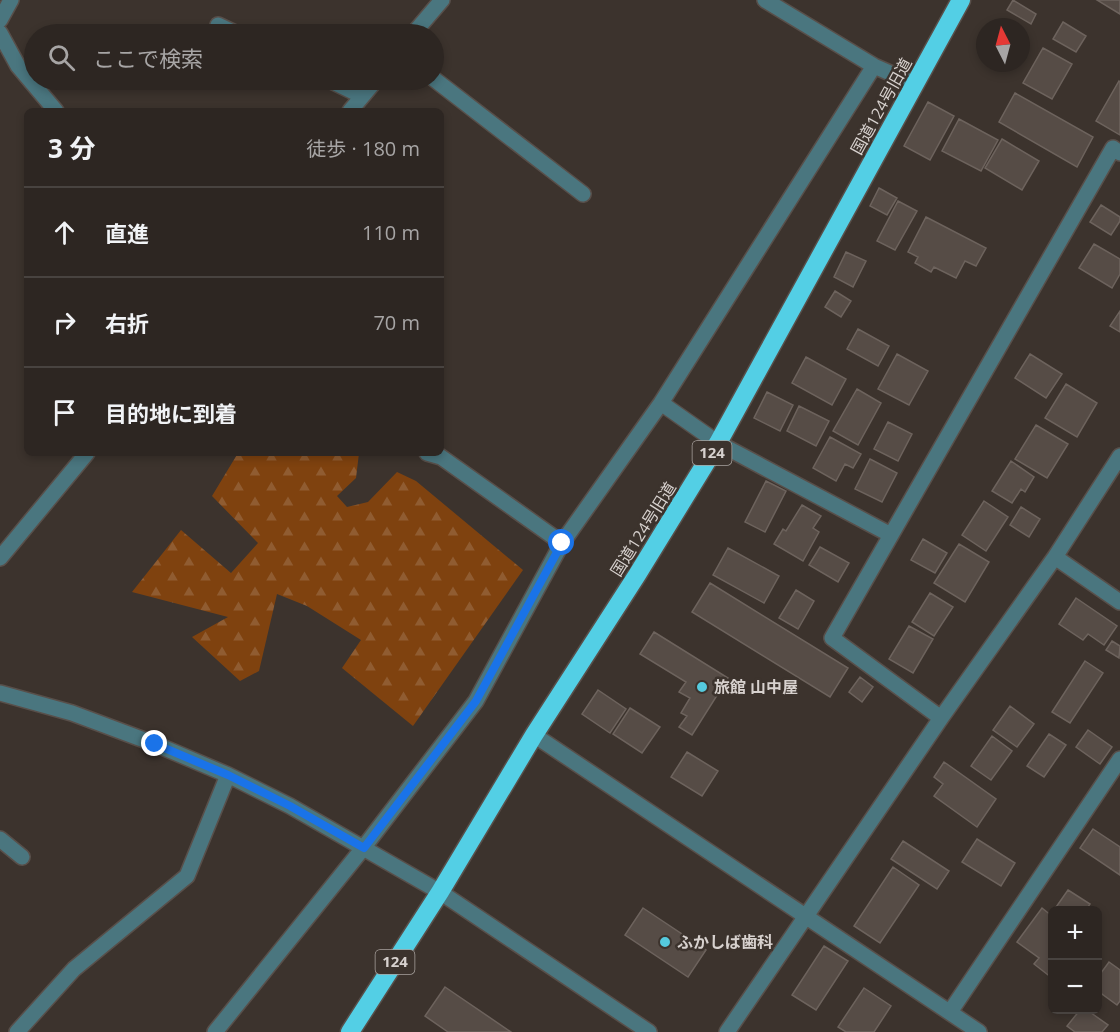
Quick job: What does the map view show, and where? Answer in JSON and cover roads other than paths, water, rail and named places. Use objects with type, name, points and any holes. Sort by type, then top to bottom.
[{"type":"highway","name":"国道124号旧道","points":[[350,1032],[440,892],[534,735],[632,584],[718,443],[961,0]]},
{"type":"street","points":[[0,20],[11,0]]},
{"type":"street","points":[[422,24],[442,0]]},
{"type":"street","points":[[765,0],[874,66],[915,84]]},
{"type":"street","points":[[0,33],[24,73]]},
{"type":"street","points":[[215,1032],[364,848],[476,701],[562,543],[661,403],[874,66]]},
{"type":"street","points":[[444,86],[583,194]]},
{"type":"street","points":[[39,90],[54,108]]},
{"type":"street","points":[[350,90],[362,96]]},
{"type":"street","points":[[352,108],[367,90]]},
{"type":"street","points":[[941,718],[832,638],[1113,148],[1120,153]]},
{"type":"street","points":[[661,403],[718,443],[891,535]]},
{"type":"street","points":[[0,558],[85,456]]},
{"type":"street","points":[[438,456],[562,543]]},
{"type":"street","points":[[728,1032],[941,718],[1055,557],[1120,456]]},
{"type":"street","points":[[1055,557],[1120,602]]},
{"type":"street","points":[[0,693],[72,713],[155,744],[228,775],[290,806],[440,892],[649,1032]]},
{"type":"street","points":[[534,735],[979,1032]]},
{"type":"street","points":[[950,1012],[1120,759]]},
{"type":"street","points":[[17,1032],[74,969],[187,876],[228,775]]},
{"type":"street","points":[[0,839],[22,857]]},
{"type":"place","name":"旅館 山中屋","points":[[702,687]]},
{"type":"place","name":"ふかしば歯科","points":[[665,942]]}]
